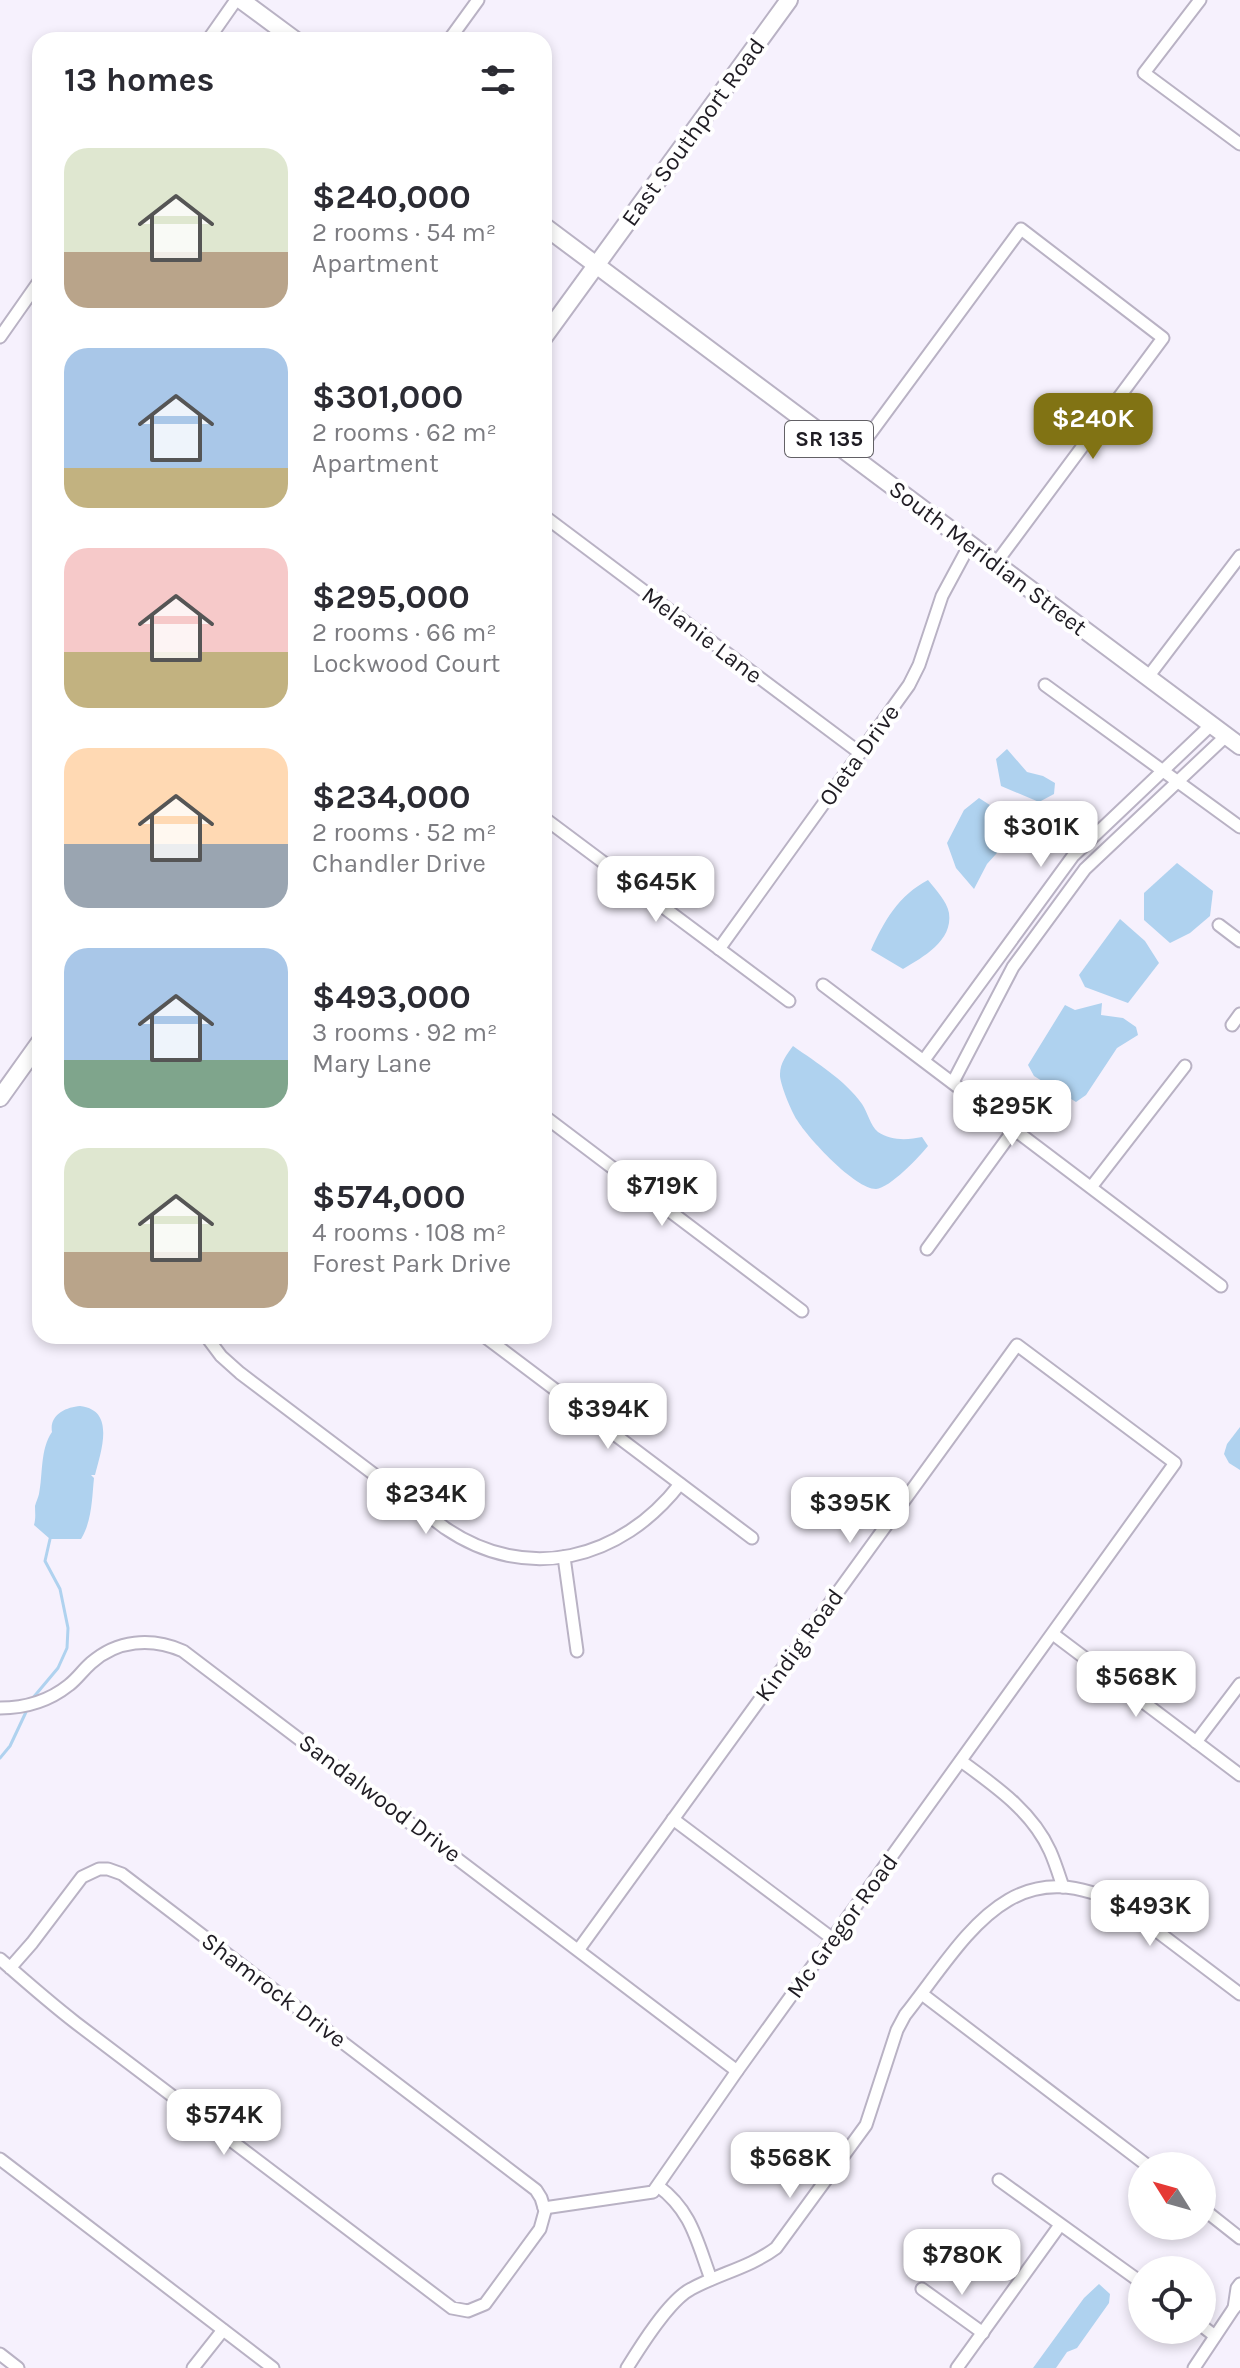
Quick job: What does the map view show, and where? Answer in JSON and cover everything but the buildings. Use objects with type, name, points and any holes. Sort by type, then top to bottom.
[{"type":"main road","points":[[239,0],[284,32]]},
{"type":"main road","name":"East Southport Road","points":[[552,326],[789,0]]},
{"type":"main road","name":"South Meridian Street","points":[[552,232],[1240,746]]},
{"type":"main road","points":[[0,1098],[32,1053]]},
{"type":"street","points":[[214,32],[239,0]]},
{"type":"street","points":[[455,32],[478,0]]},
{"type":"street","points":[[1200,0],[1144,73],[1240,144]]},
{"type":"street","points":[[853,457],[1021,229],[1163,338],[996,563]]},
{"type":"street","points":[[0,337],[32,291]]},
{"type":"street","name":"Melanie Lane","points":[[552,522],[860,753]]},
{"type":"street","name":"Oleta Drive","points":[[719,949],[915,673],[942,596],[970,544]]},
{"type":"street","points":[[1148,677],[1240,556]]},
{"type":"street","points":[[1045,685],[1240,827]]},
{"type":"street","points":[[924,1060],[1073,856],[1211,725]]},
{"type":"street","points":[[953,1082],[1013,967],[1085,869],[1226,736]]},
{"type":"street","points":[[552,824],[789,1001]]},
{"type":"street","points":[[1219,925],[1240,941]]},
{"type":"street","points":[[823,985],[1221,1286]]},
{"type":"street","points":[[1232,1025],[1240,1014]]},
{"type":"street","points":[[1092,1186],[1185,1066]]},
{"type":"street","points":[[552,1122],[802,1311]]},
{"type":"street","points":[[927,1249],[1015,1128]]},
{"type":"street","points":[[212,1344],[240,1373],[456,1535],[506,1555],[537,1559],[594,1550],[645,1522],[680,1484]]},
{"type":"street","points":[[495,1344],[752,1538]]},
{"type":"street","name":"Kindig Road","points":[[579,1949],[1017,1345],[1175,1463]]},
{"type":"street","name":"Mc Gregor Road","points":[[658,2186],[737,2071],[1175,1463]]},
{"type":"street","points":[[564,1557],[577,1651]]},
{"type":"street","points":[[1053,1634],[1240,1775]]},
{"type":"street","name":"Sandalwood Drive","points":[[0,1708],[26,1706],[52,1697],[92,1662],[108,1651],[125,1645],[152,1643],[179,1650],[195,1659],[737,2071]]},
{"type":"street","points":[[1196,1742],[1240,1684]]},
{"type":"street","points":[[961,1761],[1001,1790],[1033,1823],[1050,1850],[1063,1887]]},
{"type":"street","points":[[673,1819],[833,1939]]},
{"type":"street","name":"Shamrock Drive","points":[[10,1968],[79,1880],[99,1869],[118,1872],[534,2188],[544,2208]]},
{"type":"street","points":[[627,2368],[672,2304],[687,2291],[758,2261],[776,2248],[866,2125],[897,2030],[905,2015],[974,1926],[994,1907],[1023,1893],[1045,1888],[1063,1887],[1104,1896],[1125,1907],[1240,1994]]},
{"type":"street","points":[[0,1959],[76,2023],[456,2309],[468,2311],[489,2300],[540,2229],[544,2208],[653,2192],[658,2186],[673,2198],[687,2216],[711,2279]]},
{"type":"street","points":[[922,1994],[1130,2152]]},
{"type":"street","points":[[0,2159],[273,2368]]},
{"type":"street","points":[[999,2180],[1128,2273]]},
{"type":"street","points":[[1216,2219],[1240,2238]]},
{"type":"street","points":[[957,2368],[1060,2225]]},
{"type":"street","points":[[1216,2335],[1237,2305],[1237,2288],[1240,2284]]},
{"type":"street","points":[[922,2289],[983,2333]]},
{"type":"street","points":[[193,2368],[223,2330]]},
{"type":"street","points":[[1194,2368],[1210,2344]]},
{"type":"street","points":[[0,2354],[18,2368]]},
{"type":"water","points":[[1007,749],[1027,772],[1055,783],[1054,794],[1039,802],[1001,786],[996,759]]},
{"type":"water","points":[[979,798],[996,809],[1014,828],[1005,844],[987,864],[974,889],[956,868],[947,843],[964,810]]},
{"type":"water","points":[[1177,863],[1213,891],[1210,916],[1190,933],[1170,943],[1144,920],[1144,893]]},
{"type":"water","points":[[928,880],[946,904],[949,923],[935,947],[903,969],[871,950],[894,910],[909,893]]},
{"type":"water","points":[[1120,919],[1145,941],[1159,963],[1128,1003],[1085,987],[1079,975]]},
{"type":"water","points":[[1102,1003],[1101,1015],[1123,1018],[1136,1027],[1138,1035],[1117,1048],[1086,1095],[1076,1102],[1034,1076],[1028,1065],[1065,1005],[1075,1010]]},
{"type":"water","points":[[793,1046],[847,1087],[862,1104],[878,1132],[900,1139],[922,1137],[928,1146],[904,1171],[882,1187],[867,1187],[856,1181],[821,1150],[792,1111],[780,1074]]},
{"type":"water","points":[[80,1406],[98,1415],[103,1433],[95,1475],[91,1475],[94,1478],[89,1517],[81,1539],[50,1539],[34,1525],[44,1454],[56,1417],[64,1410]]},
{"type":"water","points":[[1240,1427],[1240,1470],[1229,1463],[1224,1454],[1227,1444]]},
{"type":"water","points":[[1099,2284],[1110,2294],[1109,2303],[1077,2348],[1067,2352],[1056,2368],[1033,2368],[1084,2298]]},
{"type":"waterway","points":[[32,1699],[58,1668],[67,1648],[68,1628],[60,1589],[45,1561],[50,1539]]},
{"type":"waterway","points":[[0,1758],[10,1746],[26,1712]]}]
